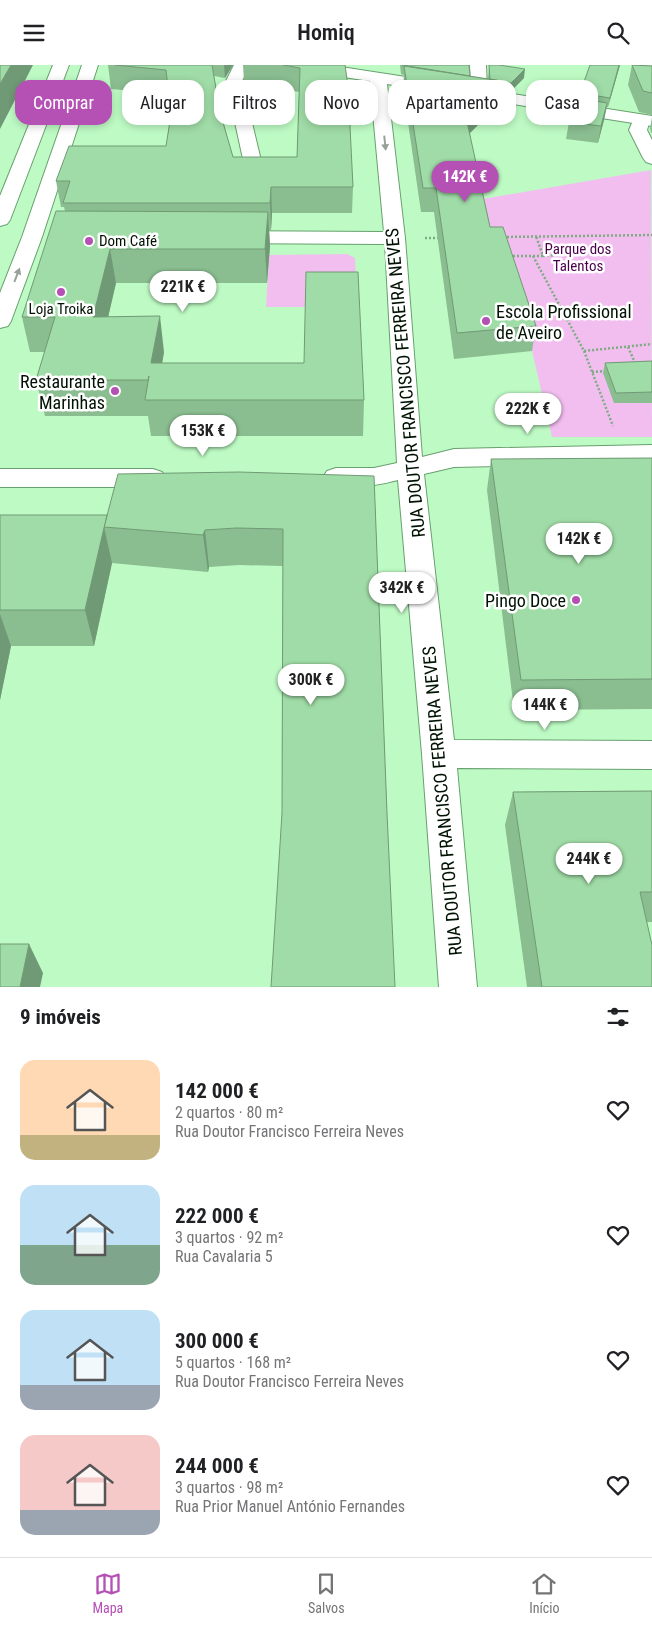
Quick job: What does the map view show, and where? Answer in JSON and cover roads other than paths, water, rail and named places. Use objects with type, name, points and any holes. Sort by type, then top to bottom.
[{"type":"street","points":[[0,220],[61,65]]},
{"type":"street","points":[[0,321],[32,237],[90,65]]},
{"type":"street","points":[[242,65],[234,81],[255,173]]},
{"type":"street","points":[[297,65],[397,80]]},
{"type":"street","points":[[478,65],[479,80]]},
{"type":"street","name":"RUA DOUTOR FRANCISCO FERREIRA NEVES","points":[[378,77],[395,238],[410,469],[438,754],[458,987]]},
{"type":"street","points":[[516,99],[647,120]]},
{"type":"street","points":[[647,120],[638,130],[652,158]]},
{"type":"street","points":[[25,156],[34,162],[44,163],[58,159]]},
{"type":"street","points":[[12,189],[25,185],[40,185],[47,190]]},
{"type":"street","points":[[32,237],[52,237]]},
{"type":"street","points":[[210,237],[395,238]]},
{"type":"street","points":[[309,477],[374,477],[454,458],[652,454]]},
{"type":"street","points":[[0,478],[179,478]]},
{"type":"street","points":[[438,754],[652,755]]},
{"type":"place","name":"Dom Café","points":[[89,241]]},
{"type":"place","name":"Loja Troika","points":[[61,292]]},
{"type":"place","name":"Escola Profissional de Aveiro","points":[[486,321]]},
{"type":"place","name":"Restaurante Marinhas","points":[[115,391]]},
{"type":"place","name":"Pingo Doce","points":[[576,600]]},
{"type":"park label","name":"Parque dos Talentos","points":[[578,258]]}]
